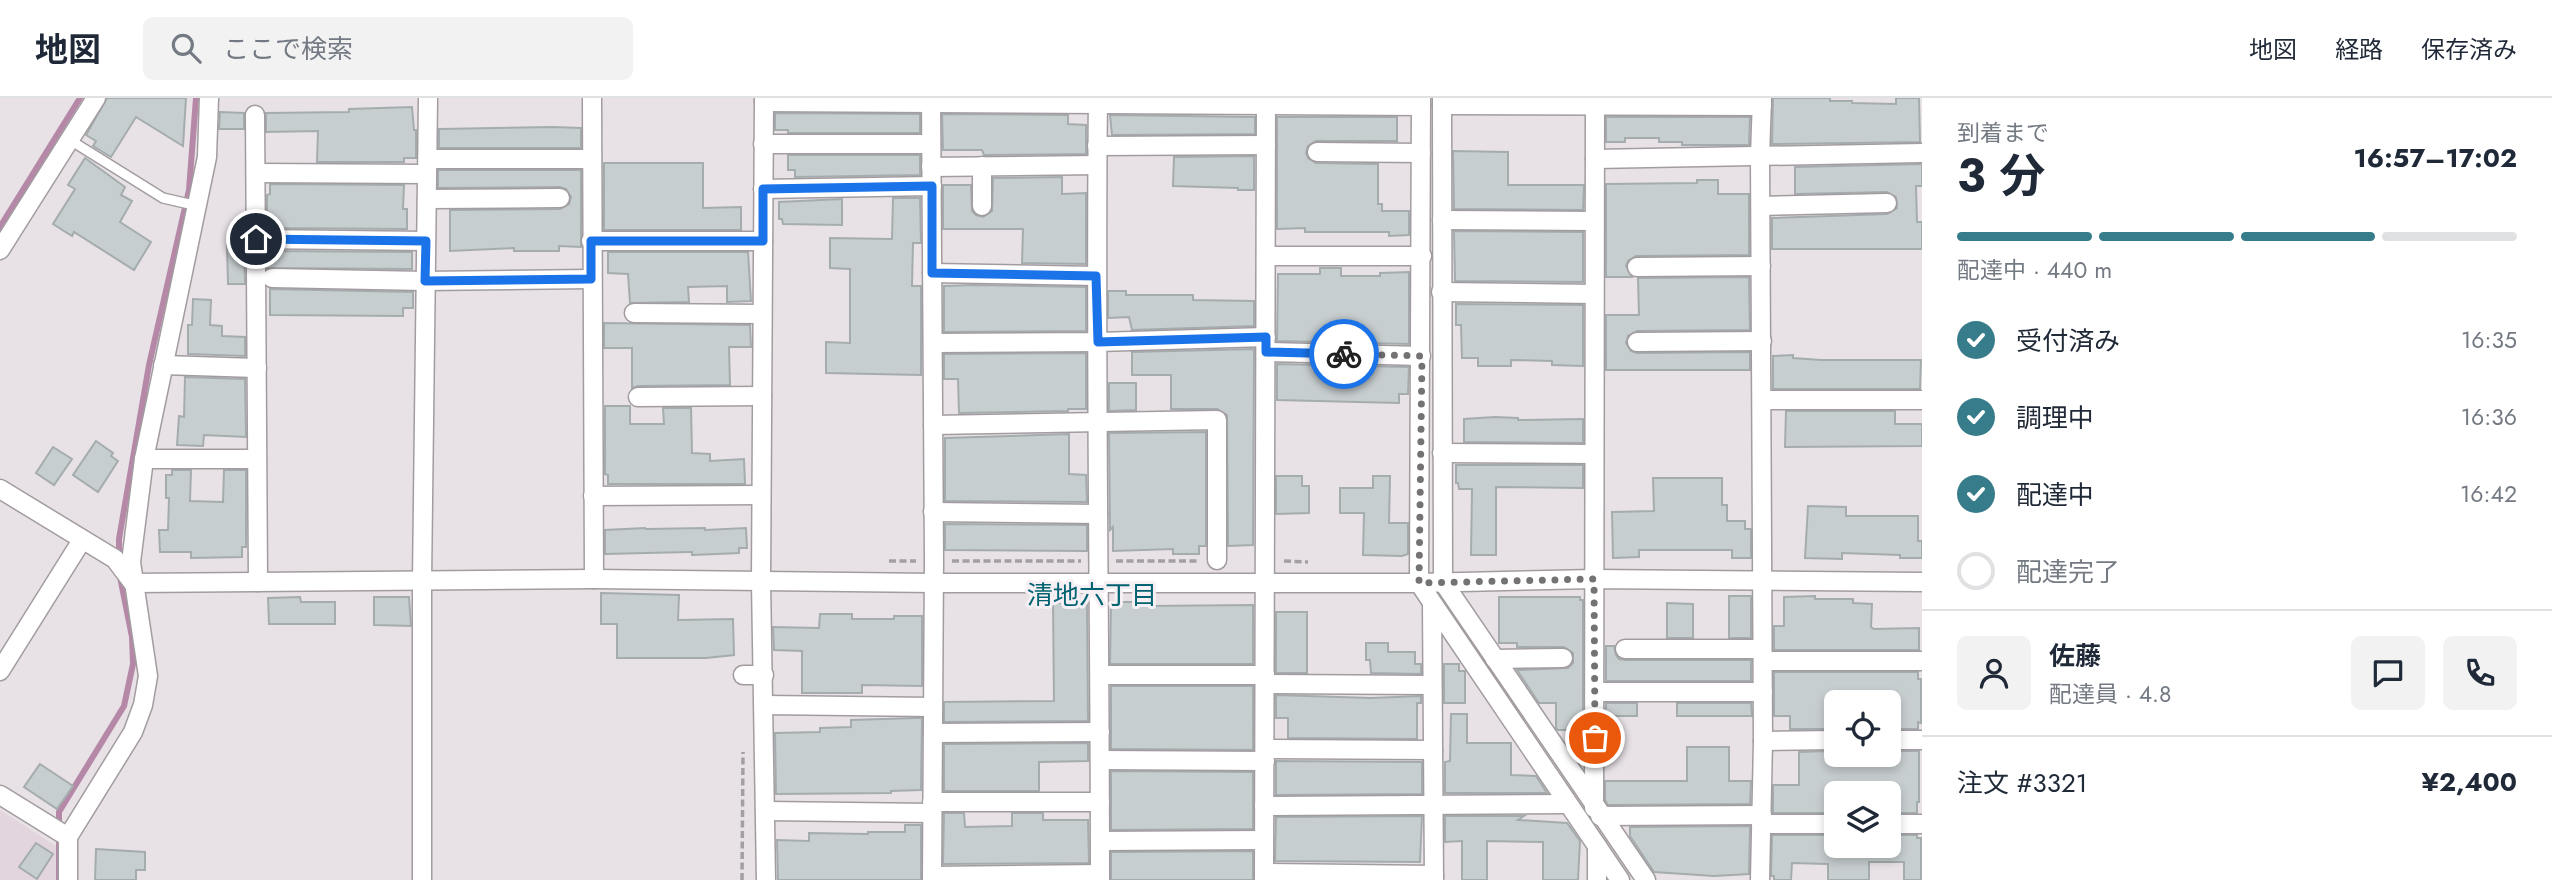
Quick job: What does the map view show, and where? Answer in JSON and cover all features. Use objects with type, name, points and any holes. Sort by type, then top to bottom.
[{"type":"street","points":[[0,250],[96,98]]},
{"type":"street","points":[[68,880],[68,836],[133,732],[143,705],[148,676],[131,562],[144,459],[198,206],[206,157],[209,98]]},
{"type":"street","points":[[422,880],[422,581],[428,98]]},
{"type":"street","points":[[592,98],[594,579]]},
{"type":"street","points":[[766,880],[761,582],[764,100],[1421,102],[1419,583],[1620,880]]},
{"type":"street","points":[[931,101],[932,878],[1100,877],[1096,276],[1098,102]]},
{"type":"street","points":[[1266,102],[1264,876],[1434,877],[1432,604]]},
{"type":"street","points":[[1646,880],[1597,812],[1443,582],[1442,102],[1762,102],[1760,206],[1763,741],[1760,880]]},
{"type":"street","points":[[1595,102],[1593,454],[1597,812]]},
{"type":"street","points":[[255,115],[258,582]]},
{"type":"street","points":[[763,144],[931,144]]},
{"type":"street","points":[[1097,146],[1266,145]]},
{"type":"street","points":[[1317,152],[1421,153]]},
{"type":"street","points":[[1595,159],[1922,153]]},
{"type":"street","points":[[256,173],[592,159]]},
{"type":"street","points":[[932,167],[1097,165]]},
{"type":"street","points":[[982,166],[982,206]]},
{"type":"street","points":[[763,189],[932,186]]},
{"type":"street","points":[[427,199],[560,198]]},
{"type":"street","points":[[1760,206],[1887,203]]},
{"type":"street","points":[[1441,220],[1594,221]]},
{"type":"street","points":[[256,239],[426,241]]},
{"type":"street","points":[[591,241],[763,241]]},
{"type":"street","points":[[1266,256],[1422,256]]},
{"type":"street","points":[[1637,267],[1761,267]]},
{"type":"street","points":[[932,273],[1096,276]]},
{"type":"street","points":[[272,278],[425,281],[591,279]]},
{"type":"street","points":[[1441,292],[1594,294]]},
{"type":"street","points":[[634,313],[762,314]]},
{"type":"street","points":[[1637,342],[1762,341]]},
{"type":"street","points":[[933,342],[1266,344],[1422,356]]},
{"type":"street","points":[[163,365],[257,368]]},
{"type":"street","points":[[638,397],[762,396]]},
{"type":"street","points":[[1763,400],[1922,400]]},
{"type":"street","points":[[933,425],[1217,420],[1217,561]]},
{"type":"street","points":[[1442,453],[1593,454]]},
{"type":"street","points":[[144,459],[257,459]]},
{"type":"street","points":[[0,489],[114,559],[133,583]]},
{"type":"street","points":[[593,496],[761,495]]},
{"type":"street","points":[[933,512],[1098,514]]},
{"type":"street","points":[[0,671],[82,540]]},
{"type":"street","points":[[133,583],[594,579],[1265,584],[1594,579],[1922,582]]},
{"type":"street","points":[[1625,649],[1922,661]]},
{"type":"street","points":[[1495,659],[1563,658]]},
{"type":"street","points":[[743,675],[764,676]]},
{"type":"street","points":[[1100,675],[1432,685]]},
{"type":"street","points":[[1595,692],[1763,691]]},
{"type":"street","points":[[765,705],[932,707]]},
{"type":"street","points":[[933,733],[1100,732]]},
{"type":"street","points":[[1763,741],[1824,740]]},
{"type":"street","points":[[1901,740],[1922,740]]},
{"type":"street","points":[[1100,760],[1433,750]]},
{"type":"street","points":[[0,795],[68,836]]},
{"type":"street","points":[[765,811],[1100,802]]},
{"type":"street","points":[[1265,806],[1567,804]]},
{"type":"street","points":[[1597,812],[1824,823]]},
{"type":"street","points":[[1901,824],[1922,824]]},
{"type":"street","points":[[1100,841],[1264,839]]},
{"type":"street","points":[[1597,846],[1597,880]]},
{"type":"lane","points":[[70,140],[163,198],[198,206]]},
{"type":"shaded area","points":[[0,810],[56,846],[56,880],[0,880]]},
{"type":"building","points":[[107,98],[186,98],[183,146],[136,117],[111,157],[93,146],[96,141],[86,135]]},
{"type":"building","points":[[1773,98],[1830,98],[1830,101],[1852,103],[1896,104],[1896,98],[1919,98],[1920,142],[1772,144]]},
{"type":"building","points":[[412,107],[416,130],[416,158],[404,158],[404,162],[317,162],[318,131],[266,132],[266,113],[349,112],[349,109]]},
{"type":"building","points":[[220,112],[244,113],[244,129],[219,129]]},
{"type":"building","points":[[775,113],[920,114],[920,133],[788,133],[788,130],[775,130]]},
{"type":"building","points":[[942,114],[1068,115],[1068,124],[1086,125],[1086,154],[984,155],[982,150],[943,150]]},
{"type":"building","points":[[1110,115],[1255,117],[1255,134],[1112,135]]},
{"type":"building","points":[[1277,117],[1397,117],[1397,141],[1316,141],[1308,146],[1306,153],[1308,158],[1316,163],[1378,164],[1378,204],[1382,204],[1382,211],[1409,211],[1409,235],[1389,236],[1389,232],[1305,232],[1305,228],[1277,229]]},
{"type":"building","points":[[1606,117],[1750,117],[1749,145],[1682,145],[1682,142],[1659,142],[1659,138],[1625,138],[1625,142],[1606,142]]},
{"type":"building","points":[[581,128],[581,148],[439,148],[439,129]]},
{"type":"building","points":[[1453,151],[1508,152],[1508,185],[1584,185],[1583,210],[1454,209]]},
{"type":"building","points":[[788,155],[920,155],[920,175],[795,177],[795,170],[788,170]]},
{"type":"building","points":[[1254,156],[1254,190],[1173,186],[1174,157]]},
{"type":"building","points":[[85,158],[125,187],[121,195],[132,201],[120,222],[151,242],[134,270],[74,232],[72,236],[53,224],[75,189],[68,185]]},
{"type":"building","points":[[604,163],[703,163],[703,208],[741,207],[741,230],[604,230]]},
{"type":"building","points":[[1922,164],[1922,186],[1916,186],[1917,222],[1922,222],[1922,249],[1772,249],[1772,218],[1887,214],[1897,208],[1896,197],[1887,192],[1795,194],[1795,167]]},
{"type":"building","points":[[438,170],[581,170],[581,247],[559,246],[559,251],[514,251],[514,248],[450,251],[450,210],[560,209],[569,204],[571,197],[566,189],[560,187],[438,188]]},
{"type":"building","points":[[1062,177],[1062,194],[1086,193],[1086,264],[1022,263],[1023,229],[943,229],[943,185],[971,185],[972,211],[983,217],[992,211],[993,178]]},
{"type":"building","points":[[1697,180],[1718,180],[1718,194],[1749,194],[1749,255],[1636,256],[1628,261],[1626,266],[1632,277],[1606,277],[1606,184],[1697,183]]},
{"type":"building","points":[[270,184],[404,185],[403,209],[407,209],[407,229],[267,228],[267,195],[270,194]]},
{"type":"building","points":[[893,198],[920,198],[921,243],[913,243],[912,286],[921,286],[921,375],[826,373],[826,342],[850,343],[850,269],[830,268],[830,238],[892,239]]},
{"type":"building","points":[[842,199],[842,225],[783,224],[782,219],[779,219],[779,202]]},
{"type":"building","points":[[1454,231],[1583,232],[1583,282],[1455,281]]},
{"type":"building","points":[[244,243],[245,284],[228,284],[227,244]]},
{"type":"building","points":[[267,251],[412,252],[412,269],[267,268]]},
{"type":"building","points":[[608,252],[748,252],[751,301],[727,302],[727,286],[688,287],[689,302],[630,303],[628,274],[608,273]]},
{"type":"building","points":[[1320,268],[1341,268],[1341,276],[1380,276],[1380,273],[1409,272],[1409,344],[1277,341],[1278,274],[1320,274]]},
{"type":"building","points":[[1749,277],[1750,330],[1637,331],[1628,336],[1626,343],[1631,351],[1637,353],[1750,352],[1750,370],[1606,370],[1606,315],[1639,315],[1638,278]]},
{"type":"building","points":[[944,286],[1086,287],[1086,331],[944,332]]},
{"type":"building","points":[[270,289],[413,292],[413,308],[403,308],[403,316],[270,315]]},
{"type":"building","points":[[1108,291],[1126,291],[1126,295],[1193,295],[1193,300],[1254,301],[1254,326],[1132,330],[1129,317],[1108,318]]},
{"type":"building","points":[[193,299],[211,300],[210,325],[222,326],[222,336],[245,337],[245,356],[188,354],[188,325],[192,325]]},
{"type":"building","points":[[1456,304],[1583,305],[1583,366],[1552,365],[1552,361],[1511,360],[1511,366],[1478,366],[1478,358],[1462,358],[1461,325],[1456,325]]},
{"type":"building","points":[[604,323],[750,325],[751,347],[729,347],[730,385],[632,388],[632,348],[604,348]]},
{"type":"building","points":[[1254,349],[1253,545],[1228,546],[1227,415],[1217,409],[1171,409],[1171,375],[1132,375],[1132,352]]},
{"type":"building","points":[[1086,353],[1086,409],[959,413],[958,379],[944,379],[944,354]]},
{"type":"building","points":[[1793,355],[1793,358],[1821,360],[1921,360],[1920,389],[1773,389],[1773,356]]},
{"type":"building","points":[[1277,364],[1409,367],[1408,394],[1399,394],[1399,403],[1277,400]]},
{"type":"building","points":[[185,377],[245,379],[246,437],[204,435],[203,446],[177,445],[179,416],[184,417]]},
{"type":"building","points":[[1109,383],[1136,383],[1136,410],[1109,411]]},
{"type":"building","points":[[605,406],[630,406],[630,424],[664,424],[663,408],[691,408],[692,453],[710,454],[710,461],[744,459],[745,484],[608,484],[608,475],[605,474]]},
{"type":"building","points":[[1786,411],[1895,411],[1895,424],[1922,424],[1922,446],[1785,447]]},
{"type":"building","points":[[1495,417],[1518,420],[1583,419],[1583,443],[1464,442],[1464,419]]},
{"type":"building","points":[[1206,432],[1206,546],[1199,546],[1199,554],[1173,554],[1173,549],[1113,551],[1113,527],[1110,530],[1109,433]]},
{"type":"building","points":[[1069,434],[1069,474],[1086,475],[1087,502],[945,501],[945,438]]},
{"type":"building","points":[[96,441],[113,453],[111,456],[118,461],[98,492],[73,475]]},
{"type":"building","points":[[53,447],[72,459],[54,485],[36,473]]},
{"type":"building","points":[[1456,465],[1583,465],[1583,488],[1496,487],[1496,555],[1471,555],[1472,489],[1459,489],[1456,483]]},
{"type":"building","points":[[172,470],[191,470],[190,501],[223,502],[224,470],[246,470],[246,547],[242,547],[242,557],[191,558],[191,552],[160,552],[159,530],[168,530],[169,498],[166,498],[166,475],[172,475]]},
{"type":"building","points":[[1276,476],[1302,476],[1302,486],[1309,486],[1309,513],[1276,514]]},
{"type":"building","points":[[1373,476],[1390,476],[1389,523],[1408,523],[1408,554],[1363,555],[1364,513],[1340,513],[1340,488],[1373,488]]},
{"type":"building","points":[[1653,478],[1722,478],[1722,505],[1727,505],[1727,521],[1745,521],[1745,529],[1751,529],[1751,558],[1732,558],[1732,550],[1639,550],[1639,557],[1613,558],[1612,512],[1654,511]]},
{"type":"building","points":[[1808,506],[1846,507],[1846,516],[1918,516],[1918,541],[1922,541],[1922,558],[1842,553],[1842,559],[1805,558]]},
{"type":"building","points":[[945,524],[1087,525],[1087,551],[945,550]]},
{"type":"building","points":[[746,528],[747,548],[739,548],[739,553],[717,554],[605,554],[605,530]]},
{"type":"building","points":[[601,593],[679,595],[678,620],[733,619],[734,655],[706,658],[617,658],[617,624],[601,624]]},
{"type":"building","points":[[1729,596],[1751,596],[1751,638],[1729,638]]},
{"type":"building","points":[[1815,596],[1815,599],[1853,599],[1853,603],[1872,604],[1871,627],[1874,629],[1919,628],[1919,650],[1774,650],[1774,626],[1784,626],[1784,597]]},
{"type":"building","points":[[300,597],[301,602],[335,602],[335,624],[269,624],[268,598]]},
{"type":"building","points":[[374,597],[409,597],[411,626],[374,625]]},
{"type":"building","points":[[1499,597],[1580,597],[1580,600],[1583,600],[1583,763],[1580,763],[1569,746],[1569,730],[1556,728],[1556,703],[1539,703],[1517,670],[1568,668],[1573,663],[1573,653],[1564,647],[1517,647],[1517,643],[1499,643]]},
{"type":"building","points":[[1111,602],[1147,602],[1147,606],[1253,605],[1253,664],[1110,664]]},
{"type":"building","points":[[1053,603],[1087,603],[1088,721],[944,722],[944,702],[1054,701]]},
{"type":"building","points":[[1667,603],[1693,604],[1693,638],[1667,638]]},
{"type":"building","points":[[1276,612],[1307,612],[1307,673],[1276,673]]},
{"type":"building","points":[[820,614],[852,614],[852,619],[922,616],[922,686],[862,685],[862,693],[802,693],[802,651],[774,650],[773,627],[819,628]]},
{"type":"building","points":[[1366,643],[1388,643],[1388,652],[1415,652],[1415,664],[1421,664],[1421,674],[1371,673],[1370,660],[1366,660]]},
{"type":"building","points":[[1606,646],[1614,646],[1619,659],[1625,660],[1751,660],[1751,681],[1606,681]]},
{"type":"building","points":[[1444,664],[1459,664],[1459,671],[1465,671],[1465,703],[1444,703]]},
{"type":"building","points":[[1774,672],[1918,672],[1918,679],[1921,679],[1921,723],[1918,722],[1918,729],[1901,729],[1901,690],[1824,690],[1824,729],[1790,729],[1790,716],[1774,716]]},
{"type":"building","points":[[1111,686],[1253,686],[1253,750],[1111,749]]},
{"type":"building","points":[[1276,695],[1371,698],[1421,696],[1421,703],[1417,703],[1417,739],[1288,738],[1288,718],[1276,718]]},
{"type":"building","points":[[1606,703],[1637,703],[1637,716],[1606,716]]},
{"type":"building","points":[[1677,703],[1751,703],[1752,716],[1677,716]]},
{"type":"building","points":[[1451,714],[1467,714],[1467,743],[1511,743],[1511,775],[1536,776],[1547,793],[1445,793],[1445,762],[1450,761]]},
{"type":"building","points":[[922,718],[921,790],[891,793],[776,794],[775,733],[820,732],[820,728],[851,727],[851,720]]},
{"type":"building","points":[[1088,743],[1088,761],[1039,762],[1039,791],[944,791],[944,744]]},
{"type":"building","points":[[1687,747],[1729,747],[1729,781],[1751,781],[1750,804],[1608,805],[1605,800],[1605,781],[1687,781]]},
{"type":"building","points":[[1824,751],[1824,767],[1901,767],[1901,751],[1919,751],[1917,813],[1901,813],[1901,781],[1824,781],[1824,813],[1773,813],[1773,785],[1799,785],[1799,752]]},
{"type":"building","points":[[1276,761],[1422,762],[1422,794],[1276,795]]},
{"type":"building","points":[[40,764],[73,786],[57,809],[24,787]]},
{"type":"building","points":[[1111,771],[1253,772],[1253,829],[1111,830]]},
{"type":"building","points":[[944,813],[964,813],[965,827],[1012,826],[1012,813],[1043,813],[1043,820],[1088,820],[1089,863],[943,864]]},
{"type":"building","points":[[1422,816],[1420,862],[1275,861],[1276,817]]},
{"type":"building","points":[[1445,816],[1524,816],[1518,820],[1567,823],[1580,841],[1578,880],[1543,880],[1543,842],[1487,841],[1487,880],[1462,880],[1462,841],[1445,842]]},
{"type":"building","points":[[905,825],[921,825],[921,880],[778,880],[777,840],[809,841],[809,833],[905,832]]},
{"type":"building","points":[[1750,826],[1749,874],[1714,876],[1654,872],[1630,836],[1630,827]]},
{"type":"building","points":[[1772,835],[1824,835],[1824,858],[1901,858],[1901,835],[1917,835],[1917,838],[1921,838],[1921,880],[1904,880],[1904,862],[1869,862],[1869,880],[1828,880],[1828,864],[1792,863],[1791,880],[1774,880],[1774,876],[1771,876]]},
{"type":"building","points":[[36,843],[53,854],[37,879],[19,867]]},
{"type":"building","points":[[96,849],[145,852],[145,870],[136,870],[136,880],[95,880]]},
{"type":"building","points":[[1253,851],[1253,880],[1111,880],[1111,852]]},
{"type":"waterway","points":[[0,227],[80,98]]},
{"type":"waterway","points":[[119,558],[119,539],[149,365],[189,190],[196,98]]},
{"type":"waterway","points":[[59,880],[59,812],[124,706],[133,664],[132,637],[119,572]]},
{"type":"way so far","points":[[1344,354],[1422,356],[1419,583],[1594,579],[1595,738]]},
{"type":"district","name":"清地六丁目","points":[[1092,595]]},
{"type":"route","points":[[256,239],[426,241],[425,281],[591,279],[591,241],[763,241],[763,189],[932,186],[932,273],[1096,276],[1098,342],[1266,337],[1266,352],[1344,354]]}]
